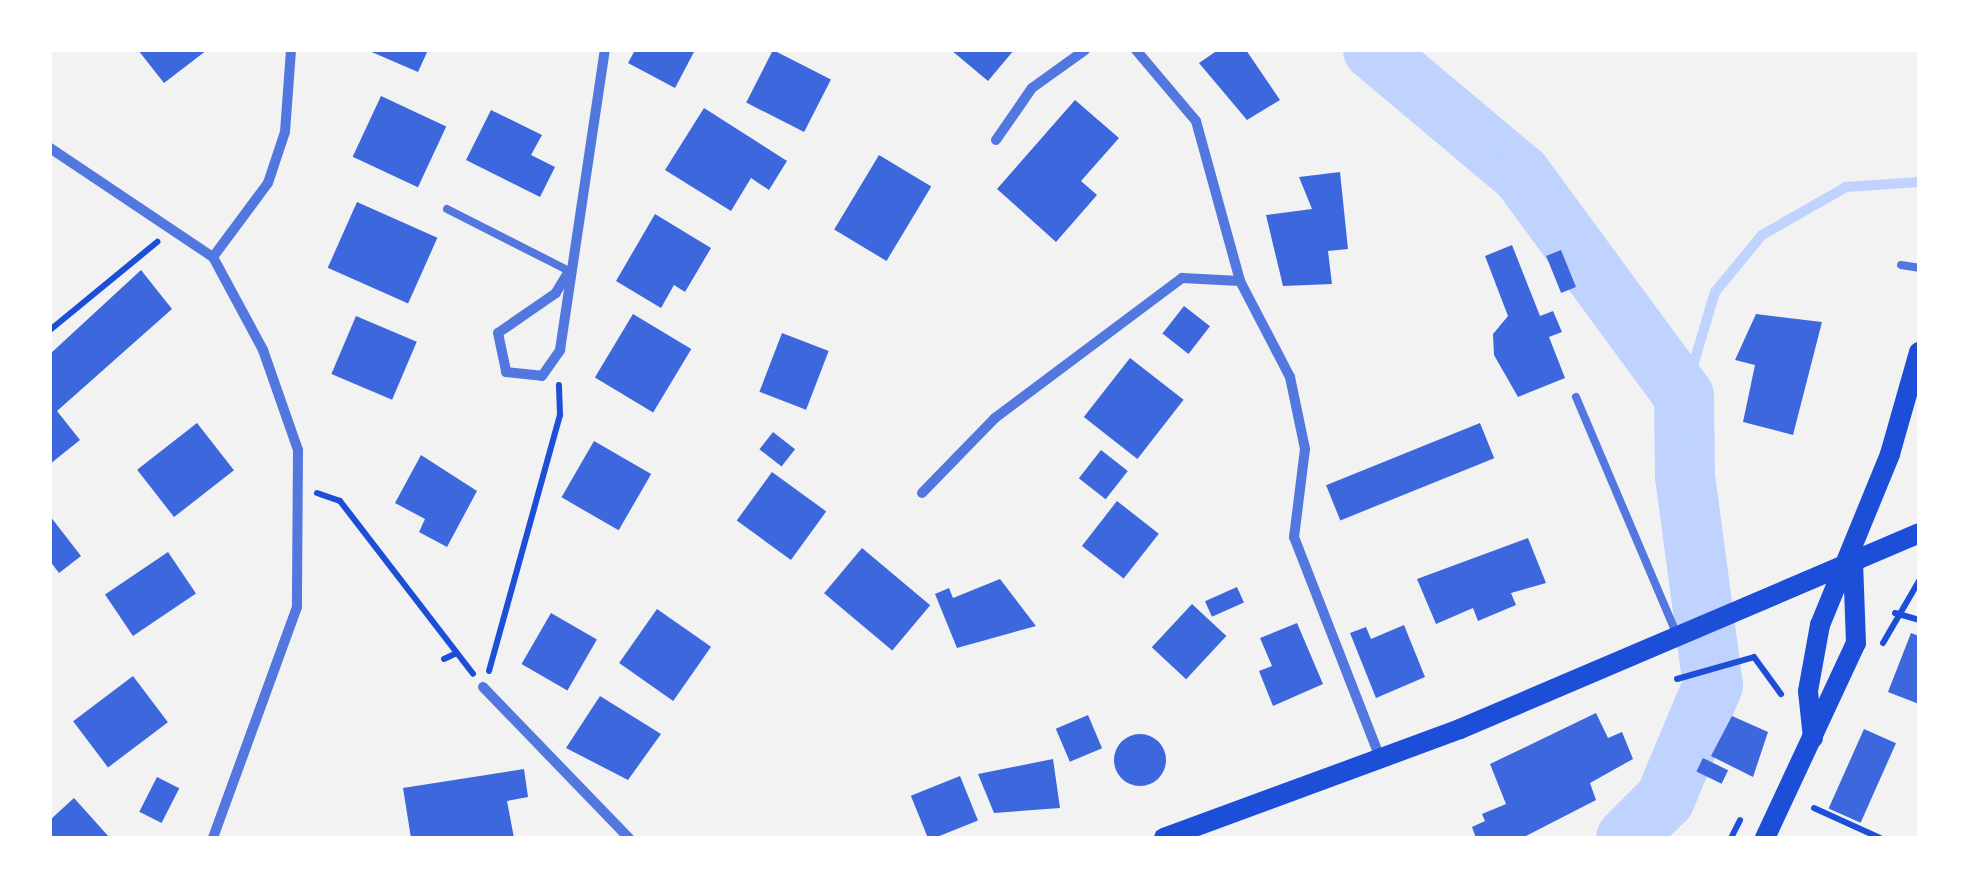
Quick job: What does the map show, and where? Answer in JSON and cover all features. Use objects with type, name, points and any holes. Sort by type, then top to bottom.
[{"type":"main road","points":[[1812,738],[1812,654],[1852,558],[1918,364]]},
{"type":"main road","points":[[1164,838],[1380,758],[1919,533]]},
{"type":"main road","points":[[1764,838],[1856,643],[1852,558]]},
{"type":"street","points":[[213,257],[268,184],[284,132],[290,50]]},
{"type":"street","points":[[569,271],[556,293],[498,333],[506,372],[532,378],[551,366],[569,271],[584,227],[605,50]]},
{"type":"street","points":[[996,140],[1032,88],[1085,50]]},
{"type":"street","points":[[1136,50],[1196,122],[1240,282],[1290,377],[1306,449],[1294,537],[1380,758]]},
{"type":"street","points":[[50,148],[213,257],[263,350],[298,450],[297,607],[212,838]]},
{"type":"street","points":[[922,493],[995,418],[1182,278],[1240,282]]},
{"type":"street","points":[[483,686],[629,838]]},
{"type":"lane","points":[[448,210],[569,271]]},
{"type":"lane","points":[[1902,265],[1919,268]]},
{"type":"lane","points":[[1576,397],[1676,633]]},
{"type":"path","points":[[50,330],[175,228]]},
{"type":"path","points":[[483,686],[560,416],[551,366]]},
{"type":"path","points":[[300,488],[340,501],[483,686]]},
{"type":"path","points":[[1882,644],[1896,613],[1919,581]]},
{"type":"path","points":[[1896,613],[1919,620]]},
{"type":"path","points":[[444,659],[457,653]]},
{"type":"path","points":[[1677,679],[1741,656],[1766,664],[1784,703]]},
{"type":"path","points":[[1731,838],[1749,803]]},
{"type":"path","points":[[1814,808],[1880,838]]},
{"type":"building","points":[[138,50],[207,50],[164,83]]},
{"type":"building","points":[[367,50],[428,50],[418,72]]},
{"type":"building","points":[[635,50],[695,50],[675,88],[628,63]]},
{"type":"building","points":[[773,50],[831,80],[804,132],[746,103]]},
{"type":"building","points":[[951,50],[1014,50],[988,81]]},
{"type":"building","points":[[1218,50],[1246,50],[1280,100],[1247,120],[1199,63]]},
{"type":"building","points":[[381,96],[446,126],[418,187],[353,157]]},
{"type":"building","points":[[1075,100],[1119,138],[1081,181],[1097,195],[1056,242],[997,189]]},
{"type":"building","points":[[704,108],[787,161],[769,190],[751,178],[731,211],[665,170]]},
{"type":"building","points":[[491,110],[542,135],[531,155],[555,167],[540,197],[466,160]]},
{"type":"building","points":[[879,155],[931,186],[886,261],[834,230]]},
{"type":"building","points":[[1340,172],[1348,249],[1328,251],[1332,284],[1283,286],[1266,215],[1312,209],[1299,177]]},
{"type":"building","points":[[357,202],[437,238],[408,304],[328,268]]},
{"type":"building","points":[[655,214],[711,248],[685,292],[674,285],[661,308],[616,281]]},
{"type":"building","points":[[1512,245],[1540,316],[1553,311],[1562,332],[1549,337],[1565,378],[1518,397],[1494,355],[1493,334],[1508,316],[1485,256]]},
{"type":"building","points":[[1561,250],[1576,287],[1561,293],[1546,256]]},
{"type":"building","points":[[141,270],[172,309],[57,411],[80,440],[50,464],[50,354]]},
{"type":"building","points":[[1184,306],[1210,326],[1188,354],[1162,334]]},
{"type":"building","points":[[633,314],[691,349],[653,412],[595,377]]},
{"type":"building","points":[[1756,314],[1822,322],[1793,435],[1743,422],[1755,365],[1735,360]]},
{"type":"building","points":[[356,316],[417,342],[392,400],[331,374]]},
{"type":"building","points":[[782,333],[829,351],[806,410],[759,392]]},
{"type":"building","points":[[1130,358],[1184,400],[1137,459],[1084,417]]},
{"type":"building","points":[[197,423],[234,470],[174,517],[137,470]]},
{"type":"building","points":[[1480,423],[1494,458],[1340,520],[1326,485]]},
{"type":"building","points":[[773,432],[795,449],[782,467],[759,449]]},
{"type":"building","points":[[594,441],[651,474],[619,530],[562,497]]},
{"type":"building","points":[[1101,450],[1128,471],[1106,499],[1079,478]]},
{"type":"building","points":[[421,455],[477,491],[447,547],[419,532],[425,519],[395,503]]},
{"type":"building","points":[[772,472],[826,511],[791,560],[737,521]]},
{"type":"building","points":[[1117,501],[1159,534],[1124,579],[1082,546]]},
{"type":"building","points":[[50,516],[81,556],[59,573],[50,561]]},
{"type":"building","points":[[1528,538],[1546,583],[1511,593],[1516,605],[1478,621],[1473,608],[1436,624],[1417,579]]},
{"type":"building","points":[[862,548],[930,605],[892,650],[824,593]]},
{"type":"building","points":[[168,552],[196,593],[133,636],[105,594]]},
{"type":"building","points":[[1000,579],[1036,626],[957,648],[935,594],[949,588],[953,598]]},
{"type":"building","points":[[1237,587],[1244,603],[1212,617],[1205,601]]},
{"type":"building","points":[[1192,604],[1226,636],[1186,679],[1152,647]]},
{"type":"building","points":[[657,609],[711,647],[673,701],[619,663]]},
{"type":"building","points":[[551,613],[597,640],[567,691],[522,664]]},
{"type":"building","points":[[1297,623],[1323,684],[1273,706],[1259,671],[1272,666],[1260,638]]},
{"type":"building","points":[[1404,625],[1425,677],[1376,698],[1350,633],[1366,627],[1371,639]]},
{"type":"building","points":[[1911,633],[1919,636],[1919,704],[1888,692]]},
{"type":"building","points":[[133,676],[168,722],[108,767],[73,721]]},
{"type":"building","points":[[600,696],[661,734],[628,780],[566,748]]},
{"type":"building","points":[[1596,713],[1608,738],[1622,732],[1633,759],[1590,783],[1596,800],[1522,838],[1476,838],[1472,827],[1485,821],[1482,814],[1506,804],[1490,764]]},
{"type":"building","points":[[1088,715],[1102,748],[1070,762],[1056,729]]},
{"type":"building","points":[[1732,716],[1768,732],[1753,777],[1711,756]]},
{"type":"building","points":[[1864,729],[1896,743],[1861,823],[1829,808]]},
{"type":"building","points":[[1140,734],[1159,741],[1166,760],[1159,779],[1140,786],[1121,779],[1114,760],[1121,741]]},
{"type":"building","points":[[1703,758],[1728,770],[1722,784],[1696,771]]},
{"type":"building","points":[[1053,759],[1060,808],[994,813],[978,774]]},
{"type":"building","points":[[524,769],[528,797],[507,801],[514,838],[411,838],[403,788]]},
{"type":"building","points":[[960,776],[978,821],[928,838],[911,796]]},
{"type":"building","points":[[157,777],[179,788],[162,823],[139,812]]},
{"type":"building","points":[[74,798],[110,838],[50,838],[50,820]]},
{"type":"waterway","points":[[1373,50],[1521,174],[1684,396],[1685,476],[1713,685],[1665,799],[1626,838]]},
{"type":"waterway","points":[[1684,396],[1715,292],[1762,235],[1846,187],[1919,182]]}]
